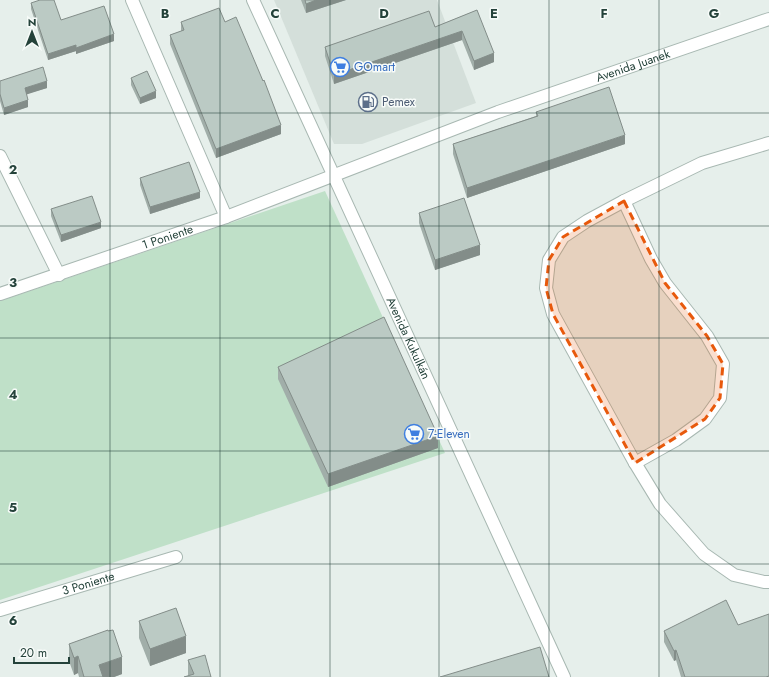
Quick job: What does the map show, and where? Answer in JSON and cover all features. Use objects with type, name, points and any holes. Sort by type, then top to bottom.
[{"type":"street","points":[[132,0],[226,217]]},
{"type":"street","name":"Avenida Kukulkán","points":[[253,0],[332,175],[564,677]]},
{"type":"street","name":"Avenida Juanek","points":[[332,175],[498,112],[769,20]]},
{"type":"street","points":[[769,144],[702,163],[587,221],[563,237],[549,260],[546,288],[553,314],[635,463],[660,504],[704,554],[734,575],[769,582]]},
{"type":"street","points":[[0,156],[59,275]]},
{"type":"street","name":"1 Poniente","points":[[0,294],[226,217],[332,175]]},
{"type":"street","points":[[624,201],[651,259],[665,283],[707,336],[723,364],[720,398],[705,419],[676,440],[635,463]]},
{"type":"street","name":"3 Poniente","points":[[0,610],[176,558]]},
{"type":"highlighted area","points":[[624,201],[665,283],[707,336],[723,364],[720,398],[705,419],[635,463],[553,314],[546,288],[549,260],[563,237]]},
{"type":"shaded area","points":[[274,0],[437,0],[476,103],[362,144],[334,144]]},
{"type":"green space","points":[[325,191],[445,453],[0,600],[0,301]]},
{"type":"building","points":[[40,0],[54,0],[61,20],[104,6],[114,34],[76,48],[76,45],[48,54],[31,3]]},
{"type":"building","points":[[305,0],[316,0],[306,4]]},
{"type":"building","points":[[219,8],[225,22],[236,17],[263,81],[264,80],[281,125],[216,149],[170,35],[184,30],[181,22]]},
{"type":"building","points":[[477,10],[494,53],[474,61],[462,31],[334,75],[325,47],[429,11],[435,27]]},
{"type":"building","points":[[43,67],[47,81],[25,88],[28,100],[4,108],[0,94],[0,81]]},
{"type":"building","points":[[147,71],[156,91],[140,98],[131,78]]},
{"type":"building","points":[[609,87],[625,135],[467,188],[453,144],[538,116],[536,112]]},
{"type":"building","points":[[189,162],[200,192],[150,207],[140,178]]},
{"type":"building","points":[[92,196],[101,222],[61,235],[51,209]]},
{"type":"building","points":[[464,198],[480,245],[435,260],[419,213]]},
{"type":"building","points":[[384,317],[438,436],[328,474],[278,367]]},
{"type":"building","points":[[726,600],[738,625],[769,614],[769,676],[685,677],[676,650],[674,651],[664,631]]},
{"type":"building","points":[[176,608],[186,636],[150,649],[139,621]]},
{"type":"building","points":[[108,630],[113,630],[122,657],[99,665],[103,677],[84,677],[78,656],[74,658],[69,644]]},
{"type":"building","points":[[540,647],[549,677],[440,677]]},
{"type":"building","points":[[205,655],[211,677],[184,677],[194,674],[188,660]]},
{"type":"place","name":"GOmart","points":[[340,67]]},
{"type":"place","name":"Pemex","points":[[368,102]]},
{"type":"place","name":"7-Eleven","points":[[414,434]]}]
